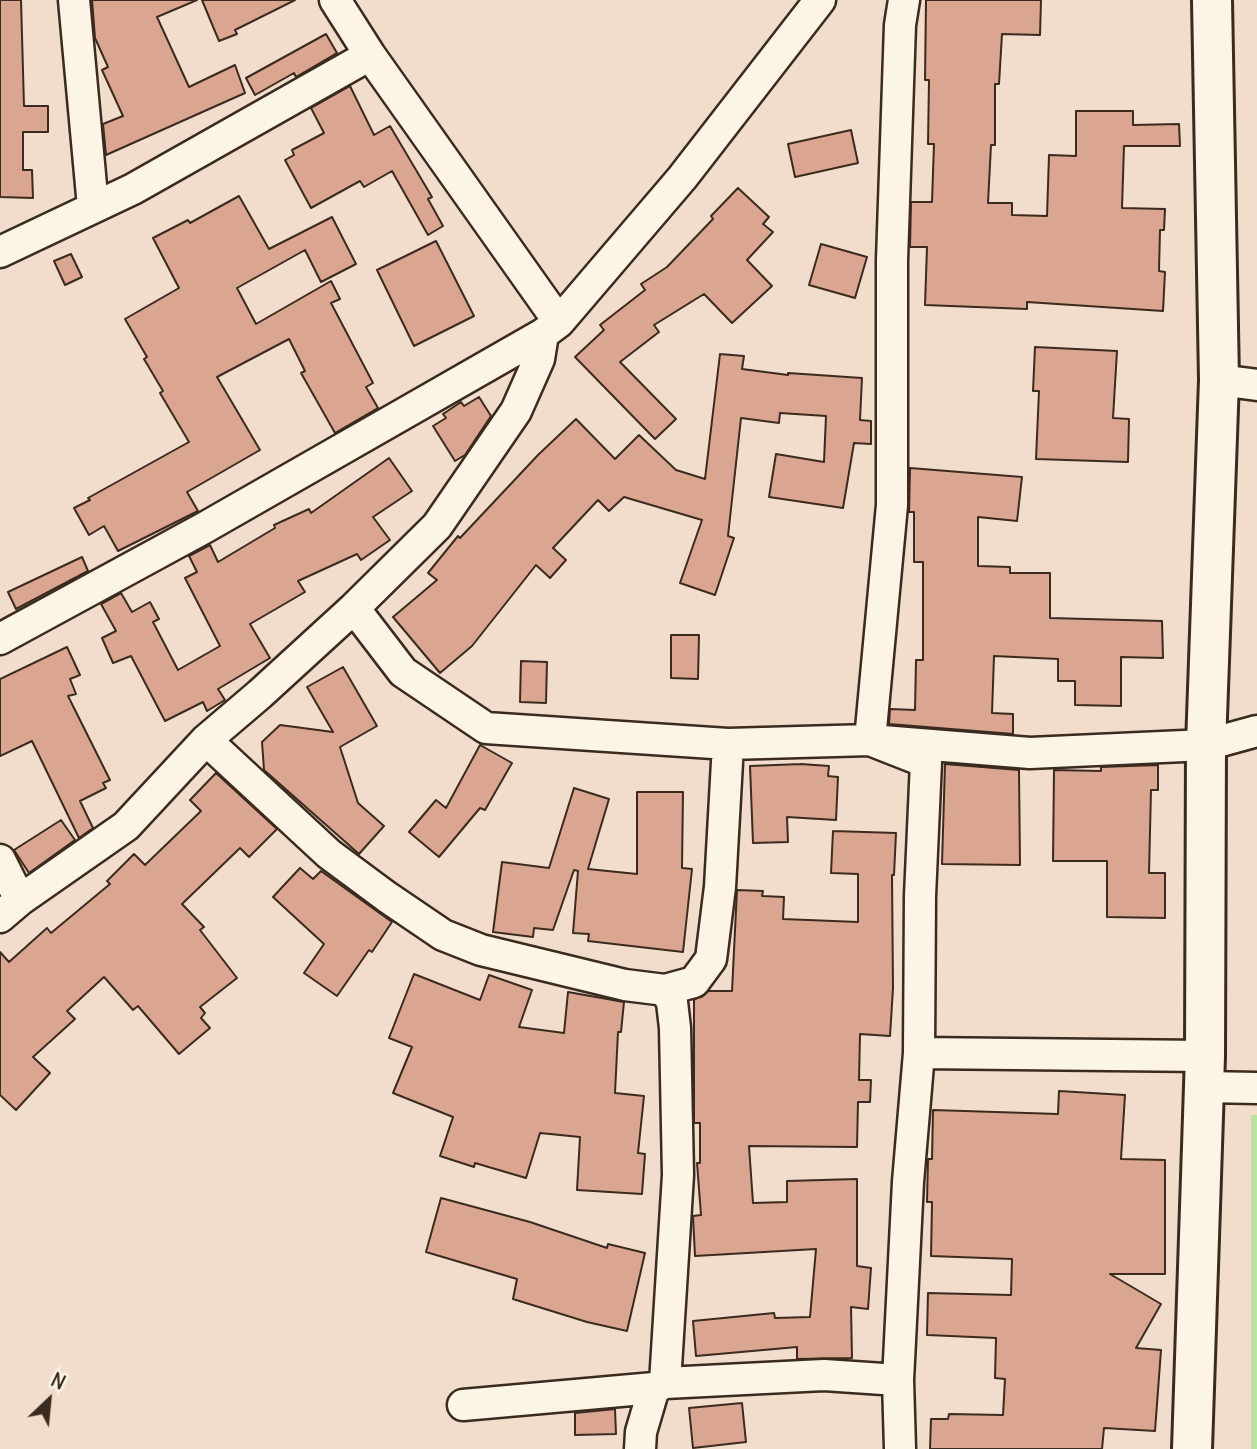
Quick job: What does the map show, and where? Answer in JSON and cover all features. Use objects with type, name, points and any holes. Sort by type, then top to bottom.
[{"type":"main road","points":[[1192,1449],[1205,1072],[1206,745],[1219,380],[1212,0]]},
{"type":"street","points":[[74,0],[93,207]]},
{"type":"street","points":[[335,0],[551,328]]},
{"type":"street","points":[[3,630],[204,528],[551,328],[682,178],[821,0]]},
{"type":"street","points":[[870,740],[892,505],[892,260],[900,25],[904,0]]},
{"type":"street","points":[[0,252],[132,189],[370,55]]},
{"type":"street","points":[[0,860],[10,909],[126,826],[206,740],[354,608],[437,526],[516,411],[551,328]]},
{"type":"street","points":[[1219,380],[1257,385]]},
{"type":"street","points":[[354,608],[403,672],[486,728],[728,744],[870,740],[1030,753],[1206,745],[1257,731]]},
{"type":"street","points":[[206,740],[329,854],[443,935],[481,950],[625,985],[665,990],[694,982],[711,959],[720,887],[728,744]]},
{"type":"street","points":[[870,740],[926,762],[920,896],[919,1054],[908,1182],[898,1380],[900,1449]]},
{"type":"street","points":[[640,1449],[640,1432],[659,1386],[678,1175],[675,1028],[672,1002],[665,990]]},
{"type":"street","points":[[919,1054],[1205,1072],[1257,1088]]},
{"type":"street","points":[[463,1405],[659,1386],[824,1375],[898,1380]]},
{"type":"green space","points":[[1251,1115],[1257,1115],[1257,1449],[1251,1449]]},
{"type":"building","points":[[0,0],[21,0],[24,106],[48,106],[48,132],[23,132],[23,170],[32,170],[33,198],[0,197]]},
{"type":"building","points":[[92,0],[197,0],[157,17],[189,87],[235,65],[245,93],[106,155],[103,124],[123,116],[102,70],[108,67],[95,38]]},
{"type":"building","points":[[202,0],[295,0],[235,30],[237,34],[219,41]]},
{"type":"building","points":[[926,0],[1041,0],[1040,35],[1002,34],[999,84],[995,84],[995,145],[991,145],[988,203],[1012,203],[1012,215],[1047,216],[1049,155],[1076,156],[1076,111],[1133,111],[1133,125],[1179,124],[1180,146],[1124,146],[1122,208],[1165,209],[1164,230],[1160,230],[1159,271],[1165,272],[1163,311],[1027,302],[1027,309],[925,305],[927,247],[910,247],[911,202],[932,202],[934,144],[928,144],[929,80],[925,80]]},
{"type":"building","points":[[326,34],[337,53],[296,77],[294,73],[255,95],[246,78]]},
{"type":"building","points":[[350,86],[374,135],[390,126],[432,197],[428,199],[443,226],[428,235],[392,171],[364,187],[360,181],[311,208],[285,160],[294,155],[292,150],[324,133],[311,108]]},
{"type":"building","points":[[851,130],[858,163],[795,177],[788,144]]},
{"type":"building","points":[[738,188],[769,217],[763,224],[773,232],[747,260],[772,286],[732,323],[704,294],[654,325],[659,332],[620,362],[676,419],[655,439],[575,357],[604,330],[600,325],[645,290],[641,284],[667,267],[713,219],[711,216]]},
{"type":"building","points":[[239,196],[269,249],[332,217],[356,264],[321,282],[305,250],[237,288],[256,324],[331,281],[340,299],[331,303],[373,383],[366,387],[378,408],[335,433],[301,373],[305,371],[289,339],[217,377],[260,450],[187,492],[198,511],[118,551],[104,526],[89,535],[74,508],[189,442],[160,393],[163,391],[144,359],[147,357],[125,319],[179,288],[153,238],[188,220],[190,223]]},
{"type":"building","points":[[436,241],[474,316],[414,346],[377,270]]},
{"type":"building","points":[[821,244],[867,257],[855,298],[809,285]]},
{"type":"building","points":[[71,254],[82,277],[65,285],[54,261]]},
{"type":"building","points":[[1035,347],[1117,351],[1113,418],[1129,419],[1128,462],[1036,459],[1039,391],[1033,391]]},
{"type":"building","points":[[720,354],[744,356],[742,369],[788,375],[862,378],[860,420],[871,421],[871,444],[854,443],[843,508],[769,497],[776,454],[824,462],[826,416],[780,413],[779,423],[741,418],[728,536],[734,538],[715,595],[680,583],[702,520],[624,497],[609,511],[598,500],[553,548],[566,560],[550,578],[536,565],[472,646],[440,673],[393,617],[437,580],[428,573],[458,536],[460,538],[576,419],[615,459],[639,435],[676,470],[705,479]]},
{"type":"building","points":[[479,397],[491,416],[465,455],[455,461],[433,426],[446,418],[443,414],[461,402],[464,406]]},
{"type":"building","points":[[389,458],[412,491],[373,517],[390,540],[361,560],[357,554],[298,581],[305,592],[250,624],[270,658],[218,689],[225,700],[207,711],[203,702],[165,721],[131,656],[113,663],[102,638],[116,631],[101,604],[121,593],[132,612],[150,602],[159,619],[153,622],[178,670],[220,646],[185,578],[197,572],[189,556],[210,545],[218,562],[275,528],[274,525],[309,509],[311,513]]},
{"type":"building","points":[[910,468],[1022,477],[1017,521],[978,517],[978,566],[1010,567],[1010,573],[1050,573],[1050,618],[1162,621],[1163,658],[1121,657],[1121,706],[1075,705],[1075,681],[1058,681],[1058,659],[994,656],[992,713],[1013,714],[1013,734],[889,724],[890,709],[915,710],[916,660],[923,660],[923,562],[914,562],[914,512],[909,512]]},
{"type":"building","points":[[82,557],[88,571],[16,609],[8,592]]},
{"type":"building","points":[[671,635],[699,635],[698,679],[671,678]]},
{"type":"building","points":[[67,647],[80,675],[70,679],[76,694],[68,696],[110,780],[103,783],[106,788],[80,801],[93,828],[79,838],[32,741],[0,756],[0,679]]},
{"type":"building","points":[[521,661],[547,662],[546,703],[520,702]]},
{"type":"building","points":[[343,667],[377,726],[340,747],[358,803],[384,826],[359,854],[264,770],[262,742],[280,725],[333,732],[307,687]]},
{"type":"building","points":[[480,745],[512,763],[485,810],[480,808],[439,857],[409,832],[436,800],[446,808]]},
{"type":"building","points":[[945,764],[1019,770],[1020,865],[942,864]]},
{"type":"building","points":[[1158,765],[1158,790],[1151,790],[1149,873],[1165,873],[1165,918],[1107,917],[1107,861],[1053,861],[1054,770],[1101,771],[1101,767]]},
{"type":"building","points":[[750,766],[829,766],[828,776],[838,777],[836,820],[787,817],[788,842],[753,843]]},
{"type":"building","points":[[216,773],[277,829],[249,857],[240,848],[182,904],[204,927],[200,930],[237,978],[200,1007],[205,1013],[201,1018],[210,1028],[179,1054],[138,1006],[133,1010],[104,977],[67,1011],[75,1019],[33,1057],[50,1073],[16,1110],[0,1095],[0,952],[9,962],[47,928],[51,933],[110,884],[107,881],[134,854],[145,865],[201,811],[190,800]]},
{"type":"building","points":[[574,788],[609,799],[588,869],[637,874],[637,792],[683,792],[682,868],[692,869],[683,952],[588,941],[589,934],[573,933],[578,871],[574,870],[553,930],[534,928],[533,937],[493,932],[502,862],[549,868]]},
{"type":"building","points":[[61,820],[75,840],[29,873],[14,850]]},
{"type":"building","points":[[833,831],[896,833],[892,875],[893,988],[890,1036],[860,1034],[859,1080],[871,1080],[870,1102],[858,1102],[857,1147],[749,1146],[753,1203],[787,1202],[787,1181],[857,1179],[857,1266],[871,1268],[868,1309],[851,1307],[852,1358],[797,1359],[797,1347],[696,1356],[693,1321],[774,1313],[775,1318],[810,1317],[816,1249],[695,1256],[693,1216],[701,1215],[697,1163],[700,1163],[700,1123],[694,1123],[694,1000],[709,991],[732,991],[737,890],[763,891],[762,896],[784,897],[783,919],[858,922],[858,874],[831,873]]},
{"type":"building","points":[[300,868],[313,879],[321,871],[392,922],[337,996],[304,973],[324,944],[273,897]]},
{"type":"building","points":[[414,974],[480,1000],[489,975],[532,990],[519,1027],[564,1033],[568,992],[624,1002],[621,1032],[618,1032],[615,1093],[644,1096],[638,1153],[645,1154],[642,1194],[577,1190],[580,1137],[540,1133],[526,1178],[475,1163],[474,1167],[440,1156],[453,1117],[393,1093],[412,1047],[389,1038]]},
{"type":"building","points":[[1059,1091],[1125,1095],[1121,1159],[1165,1160],[1165,1274],[1110,1274],[1161,1304],[1136,1348],[1161,1350],[1155,1431],[1104,1428],[1102,1449],[930,1449],[931,1419],[948,1419],[949,1414],[1003,1415],[1005,1379],[995,1378],[996,1338],[927,1335],[928,1293],[1011,1295],[1012,1259],[931,1256],[932,1202],[927,1202],[928,1159],[932,1159],[933,1110],[1058,1114]]},
{"type":"building","points":[[441,1198],[530,1222],[607,1248],[608,1244],[645,1253],[627,1331],[587,1322],[513,1299],[517,1279],[426,1252]]},
{"type":"building","points":[[742,1403],[746,1442],[693,1448],[689,1408]]},
{"type":"building","points":[[615,1409],[616,1434],[575,1435],[575,1413]]}]
